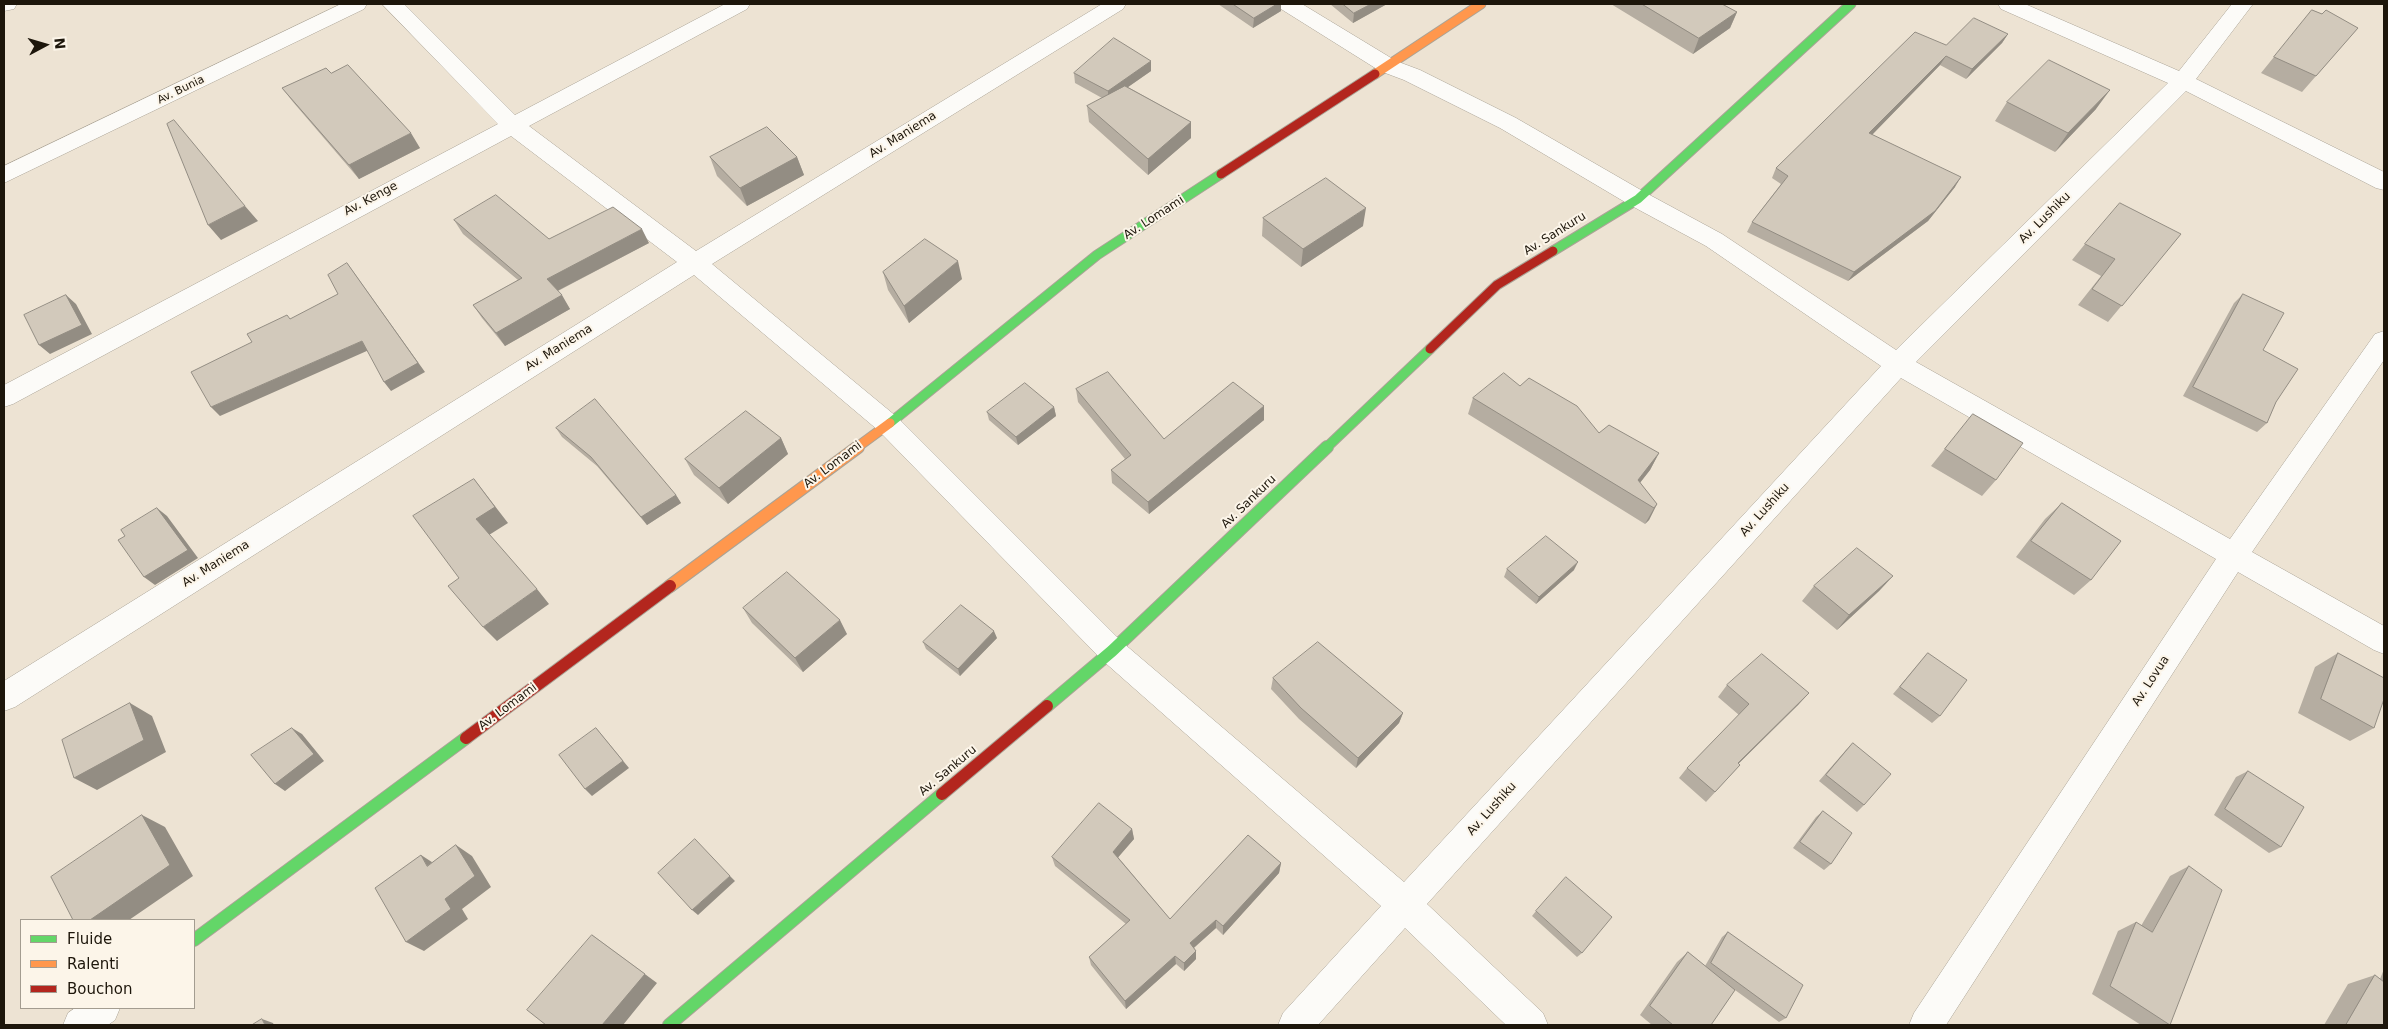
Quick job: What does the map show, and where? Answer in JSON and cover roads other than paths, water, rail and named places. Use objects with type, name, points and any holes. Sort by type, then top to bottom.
[{"type":"street","name":"Av. Bunia","points":[[4,175],[357,4]]},
{"type":"street","points":[[392,4],[511,124],[695,263],[888,424],[1112,651],[1405,905],[1531,1025]]},
{"type":"street","name":"Av. Kenge","points":[[4,397],[511,124],[740,4]]},
{"type":"street","name":"Av. Maniema","points":[[4,697],[695,263],[1116,4]]},
{"type":"street","points":[[1288,4],[1388,66],[1412,75],[1508,123],[1638,199],[1714,240],[1898,364],[2384,642]]},
{"type":"street","name":"Av. Lomami","points":[[195,939],[888,424],[1097,255],[1481,4]]},
{"type":"street","name":"Av. Sankuru","points":[[669,1025],[1112,651],[1497,285],[1638,199],[1851,4]]},
{"type":"street","points":[[2008,4],[2183,81],[2384,182]]},
{"type":"street","name":"Av. Lushiku","points":[[1295,1025],[1898,364],[2183,81],[2243,4]]},
{"type":"street","name":"Av. Lovua","points":[[1926,1025],[2234,555],[2384,341]]},
{"type":"street","points":[[80,1025],[102,1009]]}]
